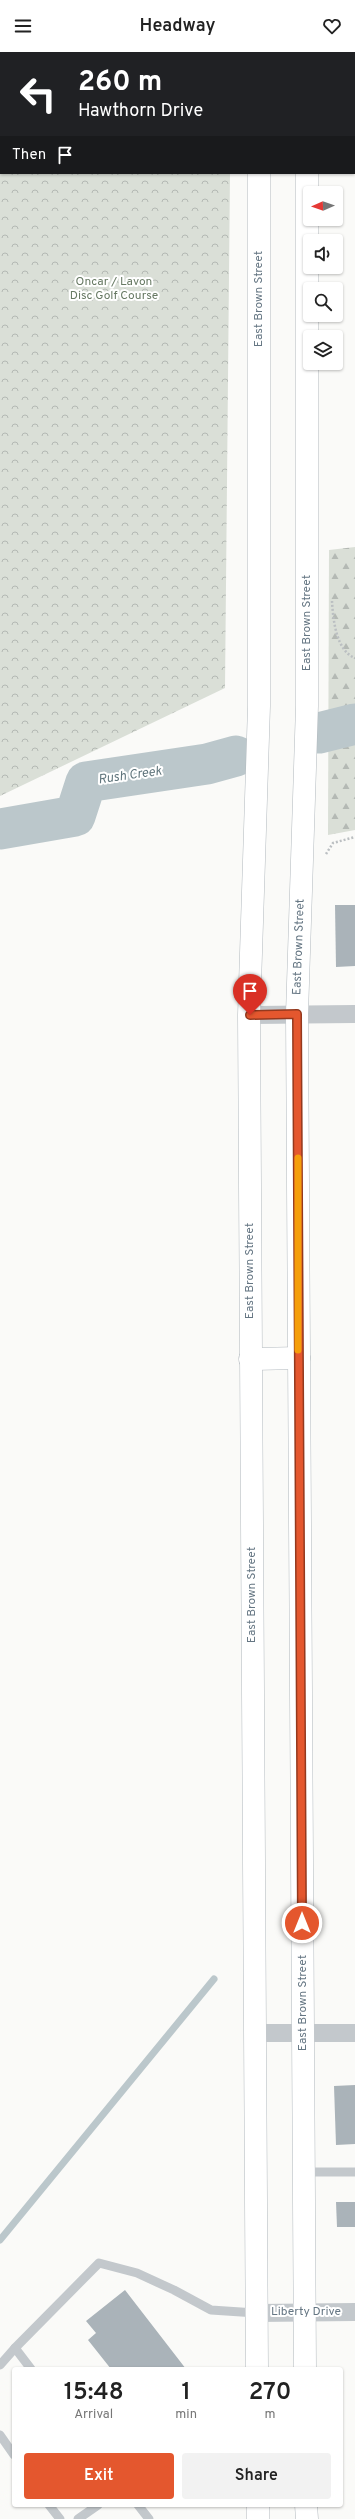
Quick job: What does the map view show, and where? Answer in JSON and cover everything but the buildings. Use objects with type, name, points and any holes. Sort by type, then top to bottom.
[{"type":"main road","name":"East Brown Street","points":[[257,2367],[250,1359],[250,1015],[259,706],[259,174]]},
{"type":"main road","name":"East Brown Street","points":[[305,2367],[297,1014],[307,706],[307,174]]},
{"type":"main road","points":[[250,1359],[298,1358]]},
{"type":"main road","points":[[258,2507],[258,2519]]},
{"type":"main road","points":[[306,2507],[307,2519]]},
{"type":"street","points":[[250,1015],[355,1014]]},
{"type":"street","points":[[255,2033],[355,2033]]},
{"type":"street","name":"Liberty Drive","points":[[256,2313],[355,2312]]},
{"type":"lane","points":[[304,2172],[355,2172]]},
{"type":"lane","points":[[0,2365],[99,2263],[137,2273],[174,2290],[211,2310],[256,2313]]},
{"type":"lane","points":[[15,2348],[29,2367]]},
{"type":"lane","points":[[0,2435],[12,2452]]},
{"type":"lane","points":[[51,2507],[60,2519]]},
{"type":"lane","points":[[78,2519],[95,2507]]},
{"type":"lane","points":[[140,2507],[149,2519]]},
{"type":"path","points":[[331,595],[333,619],[339,640],[351,656],[355,658]]},
{"type":"green space","name":"Oncar / Lavon Disc Golf Course","points":[[0,174],[230,174],[225,688],[0,796]]},
{"type":"green space","points":[[355,547],[355,830],[328,835],[329,550]]},
{"type":"waterway","name":"Rush Creek","points":[[319,733],[355,724]]},
{"type":"waterway","name":"Rush Creek","points":[[0,829],[75,816],[86,782],[207,764],[236,756]]},
{"type":"waterway","points":[[0,2240],[214,1979]]},
{"type":"slow traffic","points":[[298,1158],[298,1350]]},
{"type":"route","points":[[250,1015],[297,1014],[302,1923]]}]
